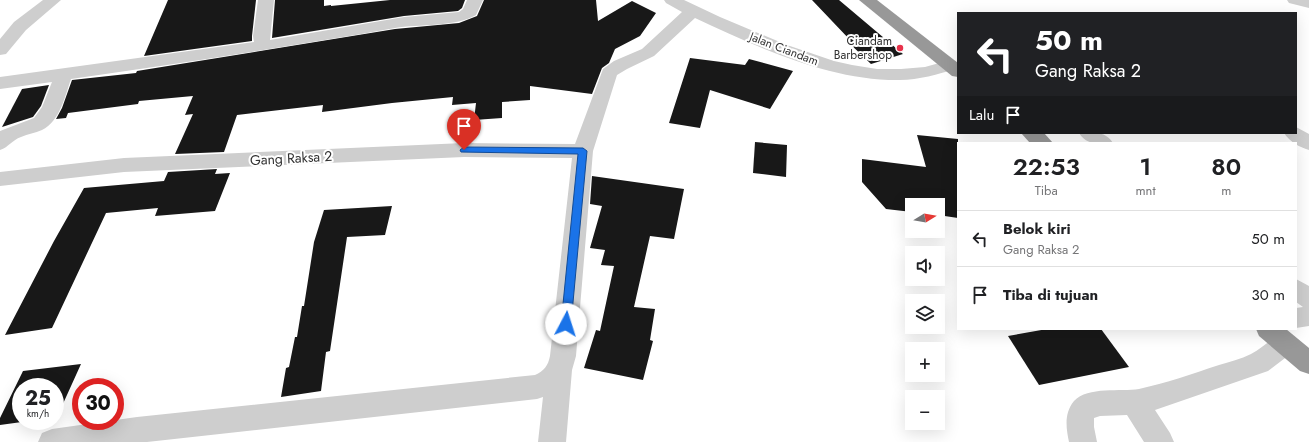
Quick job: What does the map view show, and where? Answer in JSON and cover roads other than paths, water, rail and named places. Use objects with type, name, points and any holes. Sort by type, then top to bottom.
[{"type":"highway","points":[[867,0],[954,69]]},
{"type":"highway","points":[[1032,134],[1042,142]]},
{"type":"highway","points":[[1276,336],[1309,363]]},
{"type":"street","points":[[0,50],[20,26],[53,0]]},
{"type":"street","points":[[263,46],[261,36],[266,0]]},
{"type":"street","points":[[0,84],[263,46],[404,22],[463,16],[470,12],[475,0]]},
{"type":"street","points":[[1295,0],[1309,3]]},
{"type":"street","points":[[552,442],[559,372],[563,356],[583,151],[609,73],[616,66],[642,56],[651,49],[682,5]]},
{"type":"street","name":"Jalan Ciandam","points":[[682,5],[798,56],[848,71],[897,75],[954,69]]},
{"type":"street","points":[[0,143],[9,133],[34,126],[44,120],[64,75]]},
{"type":"street","points":[[1090,134],[1102,142]]},
{"type":"street","points":[[1296,134],[1309,143]]},
{"type":"street","name":"Gang Raksa 2","points":[[0,179],[124,165],[464,150],[583,151]]},
{"type":"street","points":[[1297,290],[1309,299]]},
{"type":"street","points":[[1297,318],[1309,316]]},
{"type":"street","points":[[1083,442],[1079,430],[1079,419],[1081,412],[1087,405],[1134,402],[1161,396],[1259,363],[1276,336]]},
{"type":"street","points":[[52,442],[137,430],[537,387],[551,380],[559,372]]},
{"type":"street","points":[[1134,402],[1160,442]]},
{"type":"place","name":"Ciandam Barbershop","points":[[900,48]]}]
